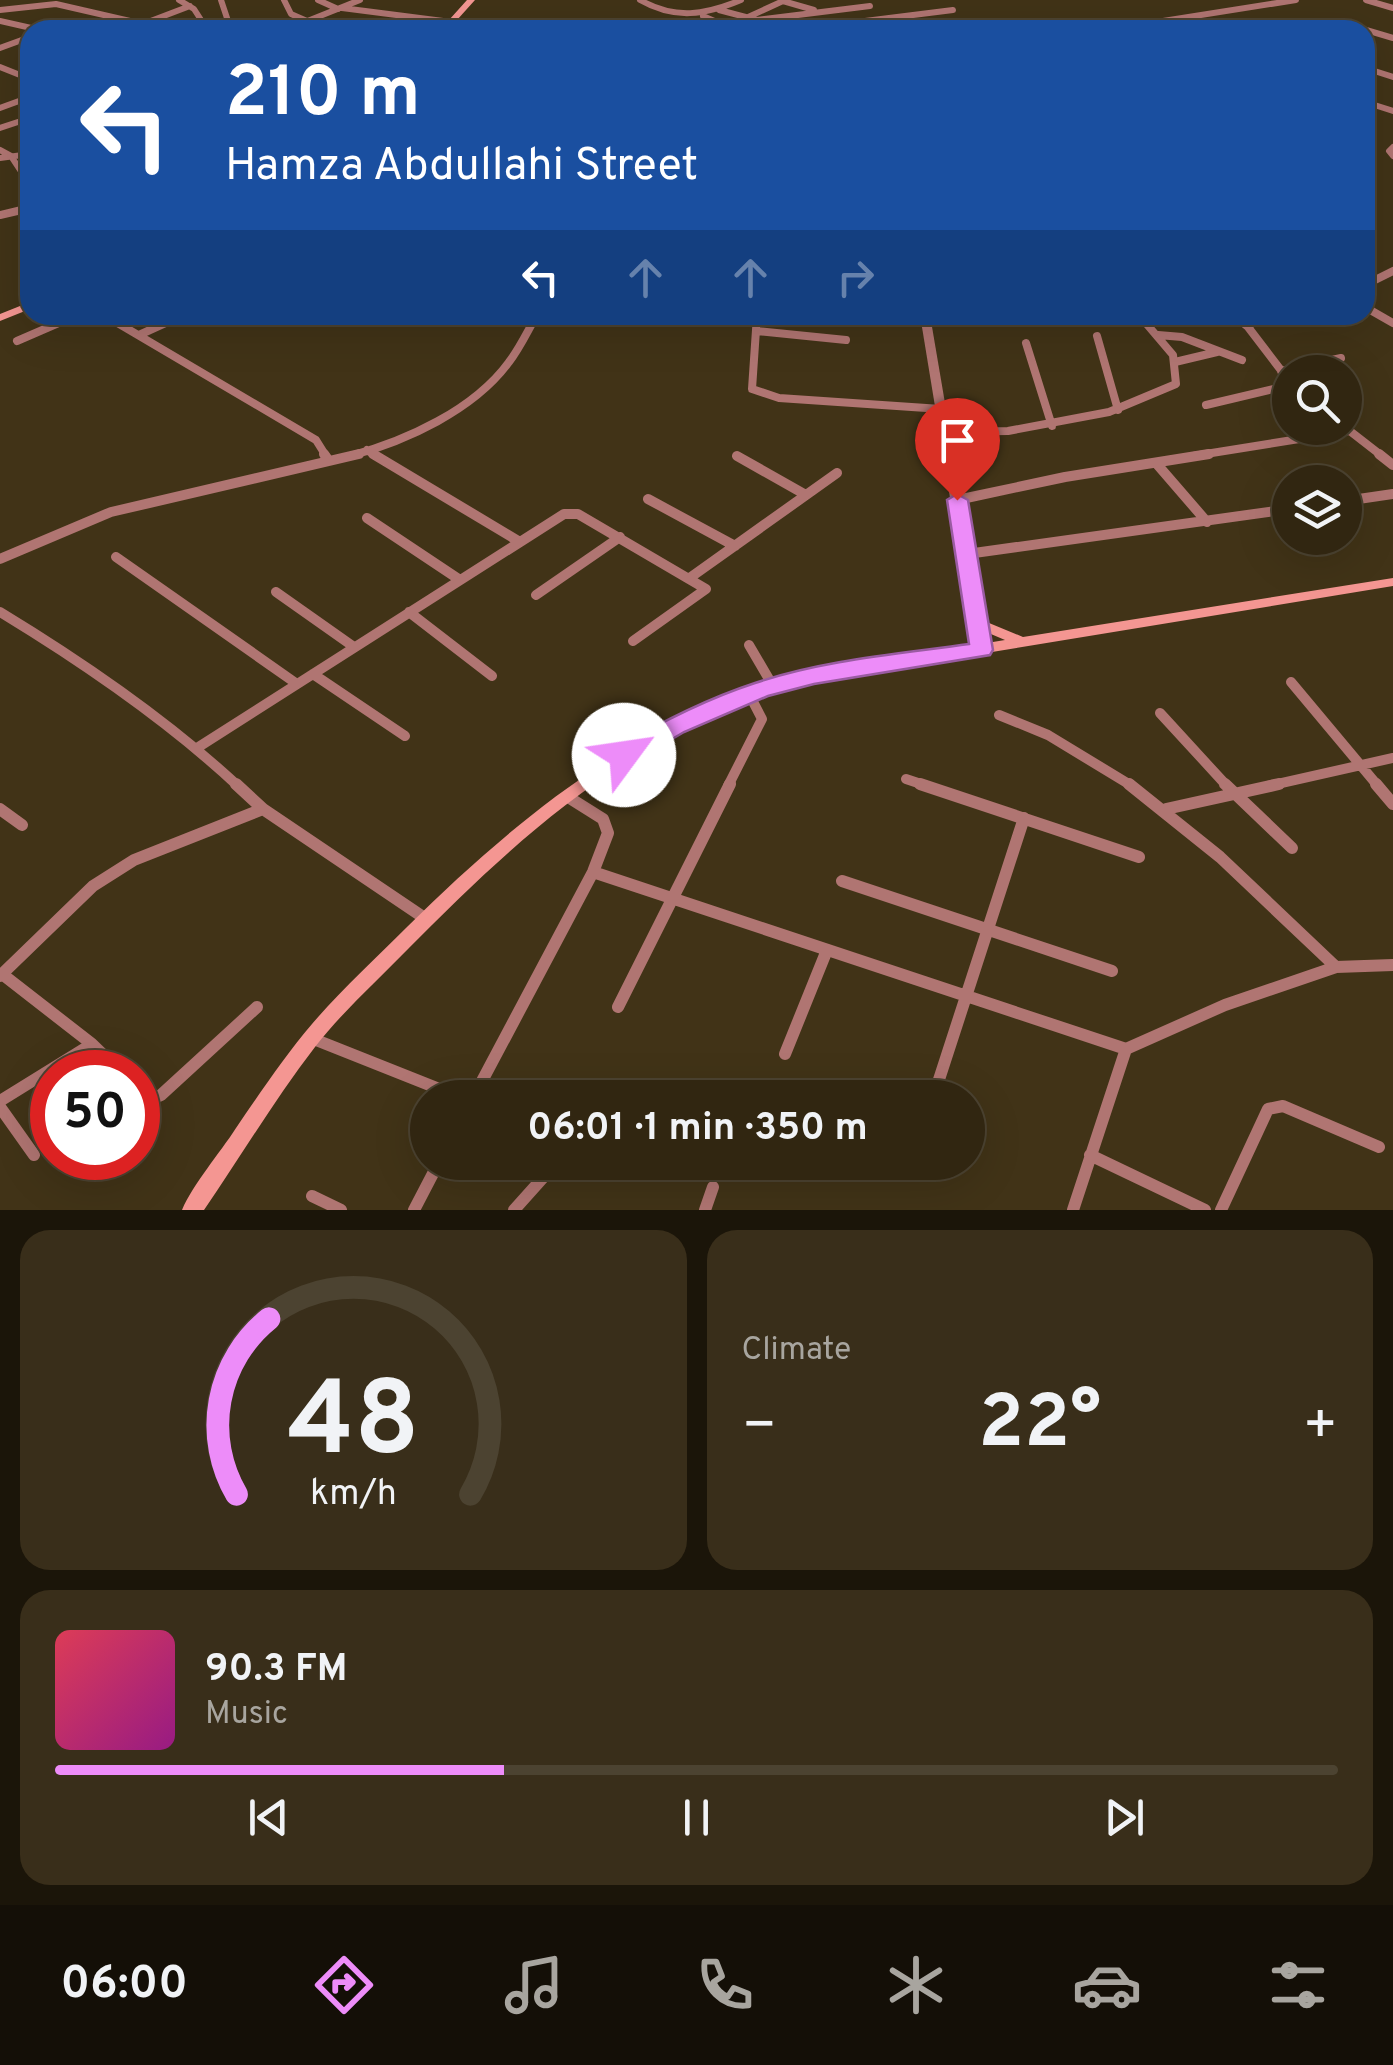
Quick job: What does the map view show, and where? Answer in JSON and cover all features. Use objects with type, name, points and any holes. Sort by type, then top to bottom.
[{"type":"main road","points":[[454,20],[472,0]]},
{"type":"main road","points":[[192,1210],[311,1038],[426,919],[526,827],[643,743],[773,686],[859,668],[1393,582]]},
{"type":"main road","points":[[977,622],[1000,635],[1029,642]]},
{"type":"street","points":[[179,0],[190,6],[201,20]]},
{"type":"street","points":[[284,0],[291,14],[305,20]]},
{"type":"street","points":[[318,0],[416,20]]},
{"type":"street","points":[[309,20],[360,0]]},
{"type":"street","points":[[640,0],[664,10],[712,20]]},
{"type":"street","points":[[726,0],[738,1]]},
{"type":"street","points":[[745,18],[784,0],[821,12]]},
{"type":"street","points":[[718,10],[770,20],[872,5],[858,0]]},
{"type":"street","points":[[1169,20],[1296,0]]},
{"type":"street","points":[[1366,0],[1393,8]]},
{"type":"street","points":[[703,16],[738,1]]},
{"type":"street","points":[[0,10],[56,4],[126,20]]},
{"type":"street","points":[[153,20],[190,6]]},
{"type":"street","points":[[873,20],[953,10]]},
{"type":"street","points":[[1393,147],[1389,151],[1393,156]]},
{"type":"street","points":[[0,150],[11,156],[20,169]]},
{"type":"street","points":[[0,158],[20,155]]},
{"type":"street","points":[[17,341],[54,325]]},
{"type":"street","points":[[122,325],[316,440],[329,461]]},
{"type":"street","points":[[139,335],[161,325]]},
{"type":"street","points":[[0,559],[122,508],[329,461],[402,439],[453,414],[504,369],[532,325]]},
{"type":"street","points":[[756,325],[752,389],[756,392],[779,398],[940,409]]},
{"type":"street","points":[[927,325],[981,650]]},
{"type":"street","points":[[945,435],[1014,436],[1053,423],[1118,410],[1176,384],[1179,374],[1175,362],[1151,325]]},
{"type":"street","points":[[1245,325],[1272,359]]},
{"type":"street","points":[[756,331],[846,340]]},
{"type":"street","points":[[1158,335],[1182,337],[1242,360]]},
{"type":"street","points":[[1097,336],[1118,410]]},
{"type":"street","points":[[1026,344],[1053,423]]},
{"type":"street","points":[[1175,362],[1218,352]]},
{"type":"street","points":[[1206,406],[1272,388]]},
{"type":"street","points":[[1362,441],[1393,465]]},
{"type":"street","points":[[957,500],[1272,442]]},
{"type":"street","points":[[367,450],[520,542]]},
{"type":"street","points":[[737,456],[806,496]]},
{"type":"street","points":[[1156,463],[1207,522]]},
{"type":"street","points":[[691,577],[837,474]]},
{"type":"street","points":[[1362,499],[1393,494]]},
{"type":"street","points":[[648,499],[735,546]]},
{"type":"street","points":[[197,748],[571,513],[691,577],[705,592],[633,641]]},
{"type":"street","points":[[967,554],[1272,513]]},
{"type":"street","points":[[366,518],[460,580]]},
{"type":"street","points":[[536,594],[620,538]]},
{"type":"street","points":[[116,557],[297,684]]},
{"type":"street","points":[[276,592],[354,648]]},
{"type":"street","points":[[0,612],[70,654],[197,748],[263,808],[426,919]]},
{"type":"street","points":[[409,612],[492,676]]},
{"type":"street","points":[[749,646],[773,686]]},
{"type":"street","points":[[313,674],[405,736]]},
{"type":"street","points":[[1290,682],[1393,804]]},
{"type":"street","points":[[618,1007],[762,719],[749,694]]},
{"type":"street","points":[[1160,713],[1234,794],[1292,848]]},
{"type":"street","points":[[999,715],[1081,750],[1166,809],[1336,967]]},
{"type":"street","points":[[1166,809],[1393,758]]},
{"type":"street","points":[[906,779],[1139,857]]},
{"type":"street","points":[[483,1080],[593,872],[608,833],[604,818],[568,797]]},
{"type":"street","points":[[0,808],[22,826]]},
{"type":"street","points":[[98,1050],[1,975],[94,886],[134,860],[263,808]]},
{"type":"street","points":[[938,1080],[1024,818]]},
{"type":"street","points":[[593,872],[1126,1049],[1225,1005],[1336,967],[1393,964]]},
{"type":"street","points":[[842,881],[1112,971]]},
{"type":"street","points":[[786,1054],[828,950]]},
{"type":"street","points":[[160,1095],[257,1007]]},
{"type":"street","points":[[311,1038],[417,1080]]},
{"type":"street","points":[[30,1149],[0,1104],[92,1044]]},
{"type":"street","points":[[1073,1210],[1126,1049]]},
{"type":"street","points":[[1221,1210],[1268,1109],[1284,1106],[1379,1146]]},
{"type":"street","points":[[1090,1155],[1206,1210]]},
{"type":"street","points":[[414,1210],[430,1180]]},
{"type":"street","points":[[514,1210],[541,1180]]},
{"type":"street","points":[[705,1210],[714,1187]]},
{"type":"street","points":[[312,1196],[341,1210]]},
{"type":"route","points":[[624,755],[675,725],[761,689],[874,665],[981,650],[957,500]]}]
